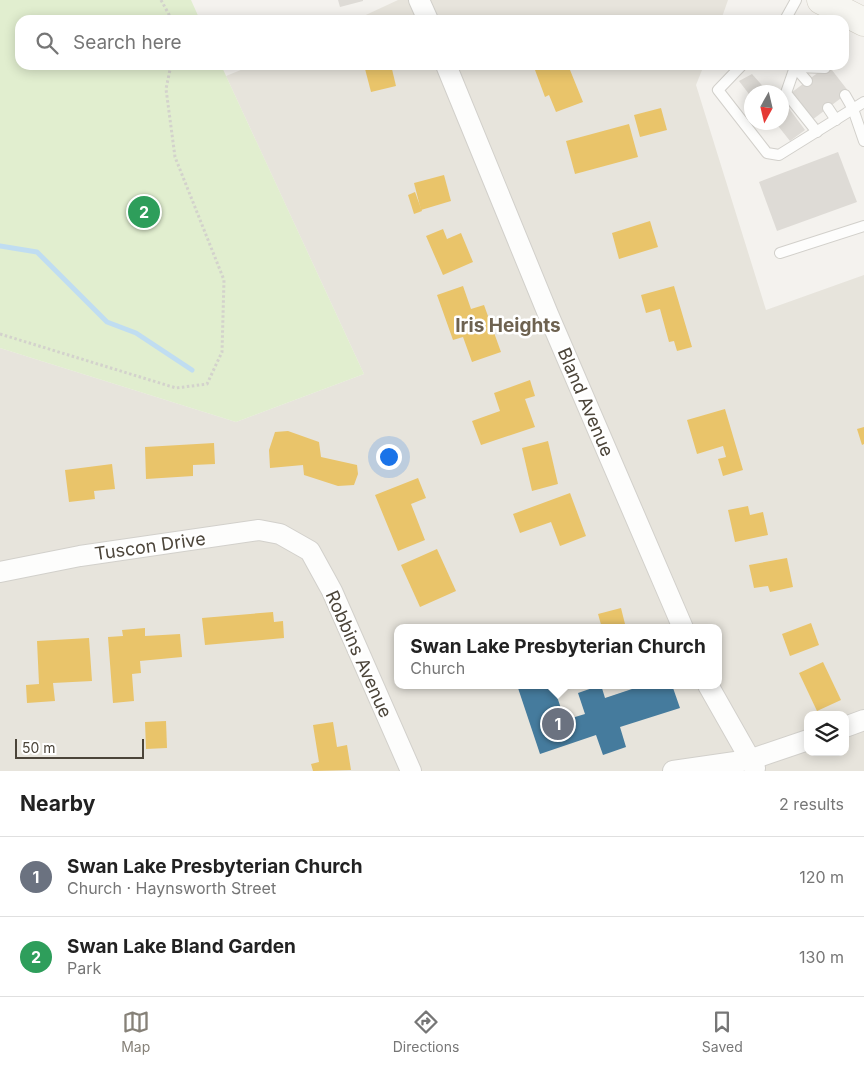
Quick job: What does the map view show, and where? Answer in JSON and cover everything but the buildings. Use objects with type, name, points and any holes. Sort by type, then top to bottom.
[{"type":"main road","points":[[820,0],[846,15]]},
{"type":"street","points":[[419,0],[426,15]]},
{"type":"street","name":"Bland Avenue","points":[[448,70],[548,314],[681,624]]},
{"type":"street","name":"Tuscon Drive","points":[[0,572],[80,556],[258,530],[280,534],[299,543]]},
{"type":"street","name":"Robbins Avenue","points":[[299,543],[310,552],[332,591],[410,771]]},
{"type":"street","points":[[710,689],[753,765]]},
{"type":"street","points":[[849,726],[864,720]]},
{"type":"street","points":[[673,771],[753,765],[804,742]]},
{"type":"lane","points":[[788,15],[796,0]]},
{"type":"lane","points":[[737,70],[718,90],[767,153],[779,155],[864,102]]},
{"type":"lane","points":[[793,70],[786,93],[816,132]]},
{"type":"lane","points":[[797,70],[807,81]]},
{"type":"lane","points":[[844,95],[853,109],[864,140]]},
{"type":"lane","points":[[828,108],[836,120]]},
{"type":"lane","points":[[780,253],[864,226]]},
{"type":"path","points":[[161,0],[169,15]]},
{"type":"path","points":[[0,334],[176,388],[207,384],[222,352],[224,280],[175,157],[166,88],[170,70]]},
{"type":"shaded area","points":[[398,0],[728,0],[723,15],[366,15]]},
{"type":"shaded area","points":[[241,70],[702,70],[696,85],[766,310],[864,275],[864,771],[0,771],[0,348],[236,422],[364,374],[226,76]]},
{"type":"green space","points":[[0,0],[191,0],[198,15],[15,15],[15,70],[223,70],[364,374],[236,422],[0,348]]},
{"type":"waterway","points":[[0,246],[37,252],[107,322],[136,333],[192,370]]},
{"type":"place","name":"Swan Lake Bland Garden","points":[[144,212]]},
{"type":"place","name":"Swan Lake Presbyterian Church","points":[[558,724]]},
{"type":"district","name":"Iris Heights","points":[[508,325]]}]
